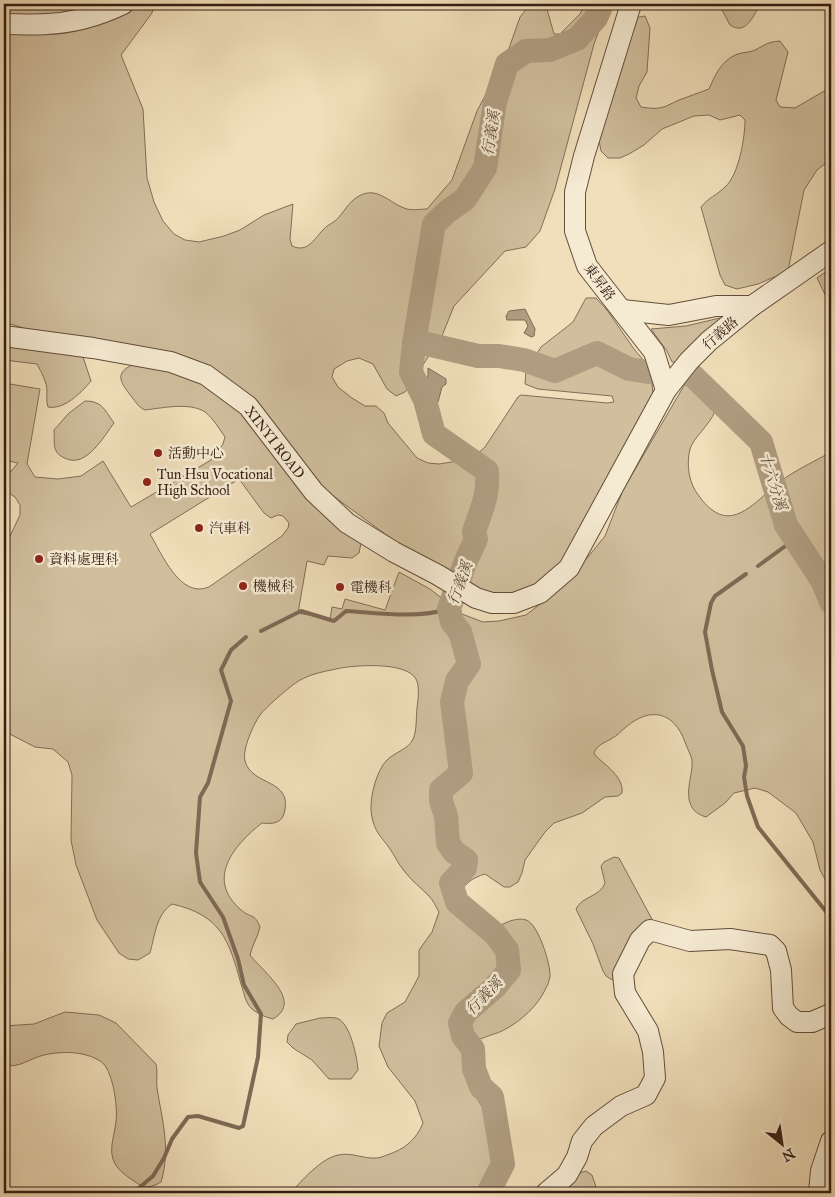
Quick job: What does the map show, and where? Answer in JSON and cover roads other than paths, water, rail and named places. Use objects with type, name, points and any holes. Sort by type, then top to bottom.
[{"type":"street","points":[[4,24],[47,24],[77,20],[124,4]]},
{"type":"street","name":"東昇路","points":[[631,4],[584,156],[575,192],[575,231],[586,266],[622,310],[669,316],[716,306],[752,306]]},
{"type":"street","points":[[752,306],[831,251]]},
{"type":"street","name":"行義路","points":[[666,390],[689,361],[709,341],[752,306]]},
{"type":"street","points":[[622,310],[654,352],[666,390]]},
{"type":"street","name":"XINYI ROAD","points":[[4,336],[93,348],[171,362],[206,375],[248,406],[314,492],[347,523],[468,594],[492,603],[514,603],[540,593],[569,568],[666,390]]},
{"type":"street","points":[[546,1193],[567,1175],[577,1157],[582,1142],[594,1126],[621,1106],[646,1095],[655,1078],[653,1052],[648,1031],[625,993],[623,974],[640,940],[650,930],[690,941],[730,939],[770,945],[776,951],[781,970],[783,1008],[789,1016],[797,1022],[812,1022],[831,1014]]},
{"type":"street","points":[[819,1193],[821,1171],[831,1141]]},
{"type":"waterway","name":"行義溪","points":[[488,1193],[503,1164],[492,1097],[481,1087],[474,1069],[473,1049],[463,1036],[460,1023],[466,1012],[495,987],[509,970],[507,950],[495,934],[457,902],[451,883],[465,868],[466,860],[454,852],[448,843],[446,816],[441,801],[441,790],[461,773],[452,702],[457,681],[469,664],[460,632],[452,622],[449,609],[465,563],[476,539],[474,532],[486,495],[487,471],[434,434],[425,400],[411,372],[434,224],[465,199],[485,168],[495,102],[507,64],[526,51],[550,50],[577,39],[596,18],[602,4]]},
{"type":"waterway","name":"十六分溪","points":[[414,343],[427,344],[478,356],[499,356],[524,360],[555,371],[597,353],[629,369],[648,372]]},
{"type":"waterway","name":"十六分溪","points":[[693,376],[761,442],[786,525],[823,582],[831,602]]},
{"type":"waterway","points":[[758,566],[795,539]]},
{"type":"waterway","points":[[746,574],[715,596],[711,603],[705,632],[722,712],[743,746],[747,796],[758,827],[831,920]]},
{"type":"waterway","points":[[261,631],[301,611],[334,621],[346,611],[410,615],[449,609]]},
{"type":"waterway","points":[[133,1193],[153,1176],[164,1158],[172,1139],[188,1117],[198,1116],[239,1128],[243,1126],[258,1057],[261,1014],[244,985],[238,959],[223,917],[200,882],[196,853],[200,797],[208,783],[231,701],[221,670],[231,650],[246,637]]},
{"type":"place","name":"活動中心","points":[[158,453]]},
{"type":"place","name":"Tun Hsu Vocational High School","points":[[147,482]]},
{"type":"place","name":"汽車科","points":[[199,528]]},
{"type":"place","name":"資料處理科","points":[[39,559]]},
{"type":"place","name":"機械科","points":[[243,586]]},
{"type":"place","name":"電機科","points":[[340,587]]}]
